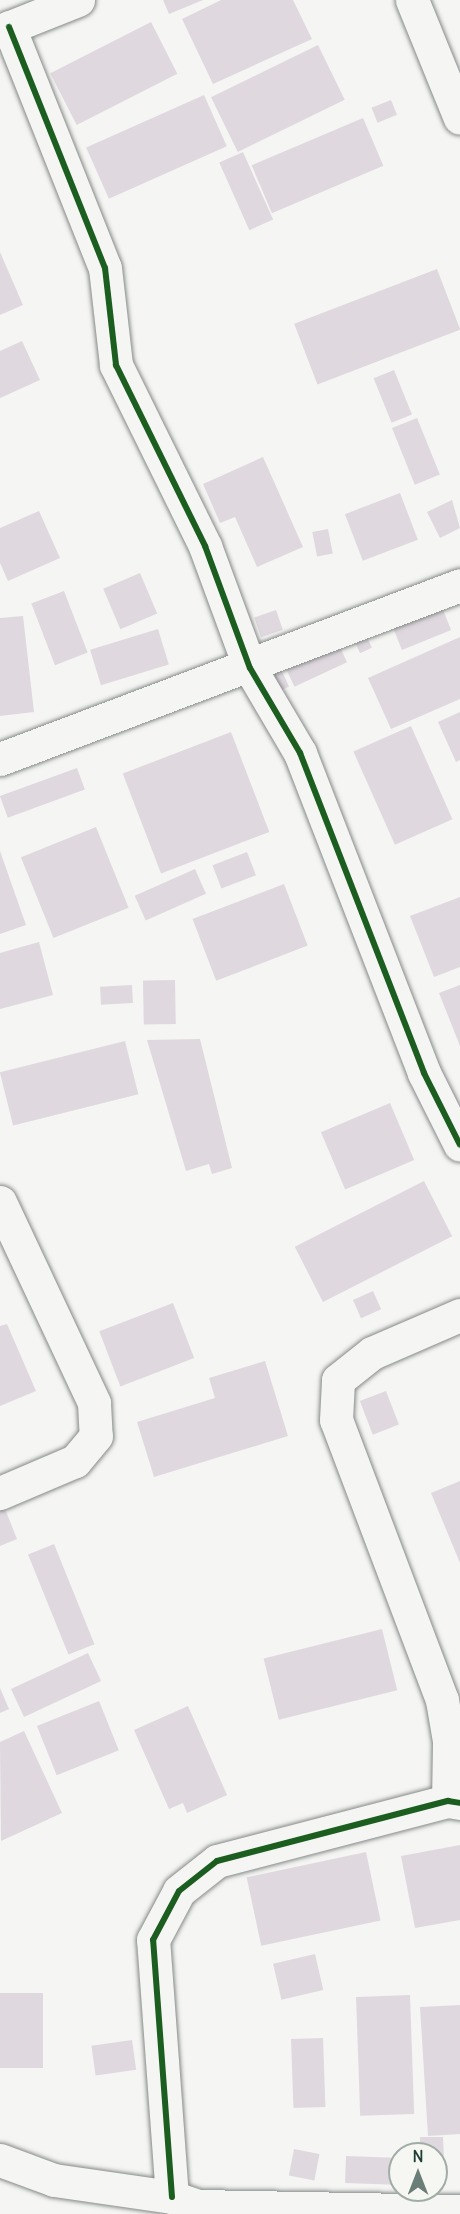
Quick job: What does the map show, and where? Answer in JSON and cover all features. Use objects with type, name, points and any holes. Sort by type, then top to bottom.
[{"type":"street","points":[[78,0],[4,29],[105,268],[116,365],[205,546],[250,668],[300,753],[424,1073],[460,1145]]},
{"type":"street","points":[[412,0],[460,118]]},
{"type":"street","points":[[0,759],[250,668],[460,585]]},
{"type":"street","points":[[0,1202],[94,1403],[96,1436],[75,1461],[0,1493]]},
{"type":"street","points":[[190,2206],[153,1940],[179,1891],[217,1862],[454,1802],[449,1741],[442,1700],[336,1420],[338,1380],[372,1353],[460,1315]]},
{"type":"street","points":[[0,2160],[54,2180],[190,2206],[460,2211]]},
{"type":"building","points":[[163,0],[203,0],[169,14]]},
{"type":"building","points":[[221,0],[293,0],[312,39],[213,84],[182,19]]},
{"type":"building","points":[[151,22],[177,74],[77,125],[50,73]]},
{"type":"building","points":[[318,45],[345,100],[238,152],[211,97]]},
{"type":"building","points":[[204,95],[227,146],[109,199],[86,147]]},
{"type":"building","points":[[391,100],[397,115],[378,123],[372,108]]},
{"type":"building","points":[[363,118],[383,166],[272,213],[252,165]]},
{"type":"building","points":[[243,152],[273,220],[249,230],[219,163]]},
{"type":"building","points":[[0,252],[23,305],[0,315]]},
{"type":"building","points":[[437,269],[460,330],[317,385],[294,324]]},
{"type":"building","points":[[22,341],[40,380],[0,398],[0,351]]},
{"type":"building","points":[[394,370],[412,415],[392,423],[374,378]]},
{"type":"building","points":[[417,418],[440,475],[415,485],[392,428]]},
{"type":"building","points":[[263,457],[303,547],[257,567],[235,517],[220,523],[203,484]]},
{"type":"building","points":[[400,493],[418,540],[363,561],[345,514]]},
{"type":"building","points":[[452,500],[460,528],[440,538],[427,512]]},
{"type":"building","points":[[39,511],[60,558],[8,581],[0,563],[0,528]]},
{"type":"building","points":[[328,529],[333,554],[317,557],[312,532]]},
{"type":"building","points":[[140,573],[157,614],[120,629],[103,589]]},
{"type":"building","points":[[64,591],[88,653],[55,665],[31,604]]},
{"type":"building","points":[[441,605],[451,630],[402,650],[392,625]]},
{"type":"building","points":[[276,610],[283,630],[261,637],[254,617]]},
{"type":"building","points":[[23,616],[34,712],[0,716],[0,618]]},
{"type":"building","points":[[158,629],[169,664],[101,685],[90,650]]},
{"type":"building","points":[[366,635],[372,648],[360,653],[354,640]]},
{"type":"building","points":[[460,637],[460,699],[391,729],[368,678]]},
{"type":"building","points":[[339,645],[347,662],[294,687],[286,670]]},
{"type":"building","points":[[278,663],[289,687],[276,692],[265,669]]},
{"type":"building","points":[[460,712],[460,760],[456,762],[438,722]]},
{"type":"building","points":[[411,726],[452,819],[395,845],[353,752]]},
{"type":"building","points":[[231,732],[269,832],[161,873],[123,774]]},
{"type":"building","points":[[77,768],[85,790],[8,818],[0,796]]},
{"type":"building","points":[[96,827],[129,908],[53,938],[21,857]]},
{"type":"building","points":[[0,851],[26,925],[0,934]]},
{"type":"building","points":[[247,852],[256,875],[221,889],[212,865]]},
{"type":"building","points":[[195,869],[206,894],[146,921],[135,896]]},
{"type":"building","points":[[284,884],[308,946],[216,981],[193,919]]},
{"type":"building","points":[[460,897],[460,967],[434,977],[410,916]]},
{"type":"building","points":[[39,942],[53,995],[0,1009],[0,953]]},
{"type":"building","points":[[175,980],[176,1024],[144,1025],[143,981]]},
{"type":"building","points":[[132,985],[133,1003],[101,1005],[100,987]]},
{"type":"building","points":[[460,985],[460,1046],[439,993]]},
{"type":"building","points":[[200,1039],[232,1168],[212,1174],[209,1164],[186,1171],[147,1040]]},
{"type":"building","points":[[125,1041],[138,1094],[13,1126],[0,1072]]},
{"type":"building","points":[[390,1103],[414,1160],[345,1189],[321,1132]]},
{"type":"building","points":[[424,1181],[452,1236],[323,1302],[295,1247]]},
{"type":"building","points":[[373,1291],[381,1309],[361,1318],[353,1300]]},
{"type":"building","points":[[173,1303],[194,1358],[120,1386],[99,1331]]},
{"type":"building","points":[[7,1324],[36,1391],[0,1406],[0,1326]]},
{"type":"building","points":[[265,1361],[288,1436],[154,1477],[137,1422],[215,1398],[209,1378]]},
{"type":"building","points":[[386,1391],[399,1425],[373,1435],[360,1401]]},
{"type":"building","points":[[460,1481],[460,1563],[431,1493]]},
{"type":"building","points":[[5,1509],[17,1539],[0,1546],[0,1511]]},
{"type":"building","points":[[54,1544],[94,1644],[68,1655],[28,1554]]},
{"type":"building","points":[[382,1629],[397,1690],[279,1720],[264,1659]]},
{"type":"building","points":[[88,1653],[101,1681],[24,1717],[11,1689]]},
{"type":"building","points":[[0,1688],[9,1709],[0,1713]]},
{"type":"building","points":[[99,1701],[119,1750],[57,1775],[37,1726]]},
{"type":"building","points":[[188,1706],[227,1795],[187,1813],[183,1803],[169,1809],[134,1730]]},
{"type":"building","points":[[24,1731],[62,1813],[1,1841],[0,1742]]},
{"type":"building","points":[[460,1845],[460,1920],[415,1928],[401,1856]]},
{"type":"building","points":[[366,1852],[381,1920],[261,1946],[247,1877]]},
{"type":"building","points":[[315,1954],[323,1990],[281,2000],[273,1964]]},
{"type":"building","points":[[0,1993],[43,1993],[43,2068],[0,2068]]},
{"type":"building","points":[[410,1995],[414,2114],[360,2116],[356,1997]]},
{"type":"building","points":[[460,2005],[460,2134],[428,2136],[420,2007]]},
{"type":"building","points":[[323,2038],[325,2107],[293,2108],[291,2039]]},
{"type":"building","points":[[132,2040],[136,2070],[96,2075],[91,2046]]},
{"type":"building","points":[[420,2137],[443,2137],[443,2142],[420,2142]]},
{"type":"building","points":[[294,2149],[320,2154],[314,2180],[289,2176]]},
{"type":"building","points":[[346,2156],[388,2157],[388,2184],[345,2183]]},
{"type":"cycle path","points":[[9,27],[105,268],[116,365],[205,546],[250,668],[300,753],[424,1073],[460,1145]]},
{"type":"cycle path","points":[[172,2197],[153,1940],[179,1891],[217,1861],[448,1801],[460,1803]]}]
